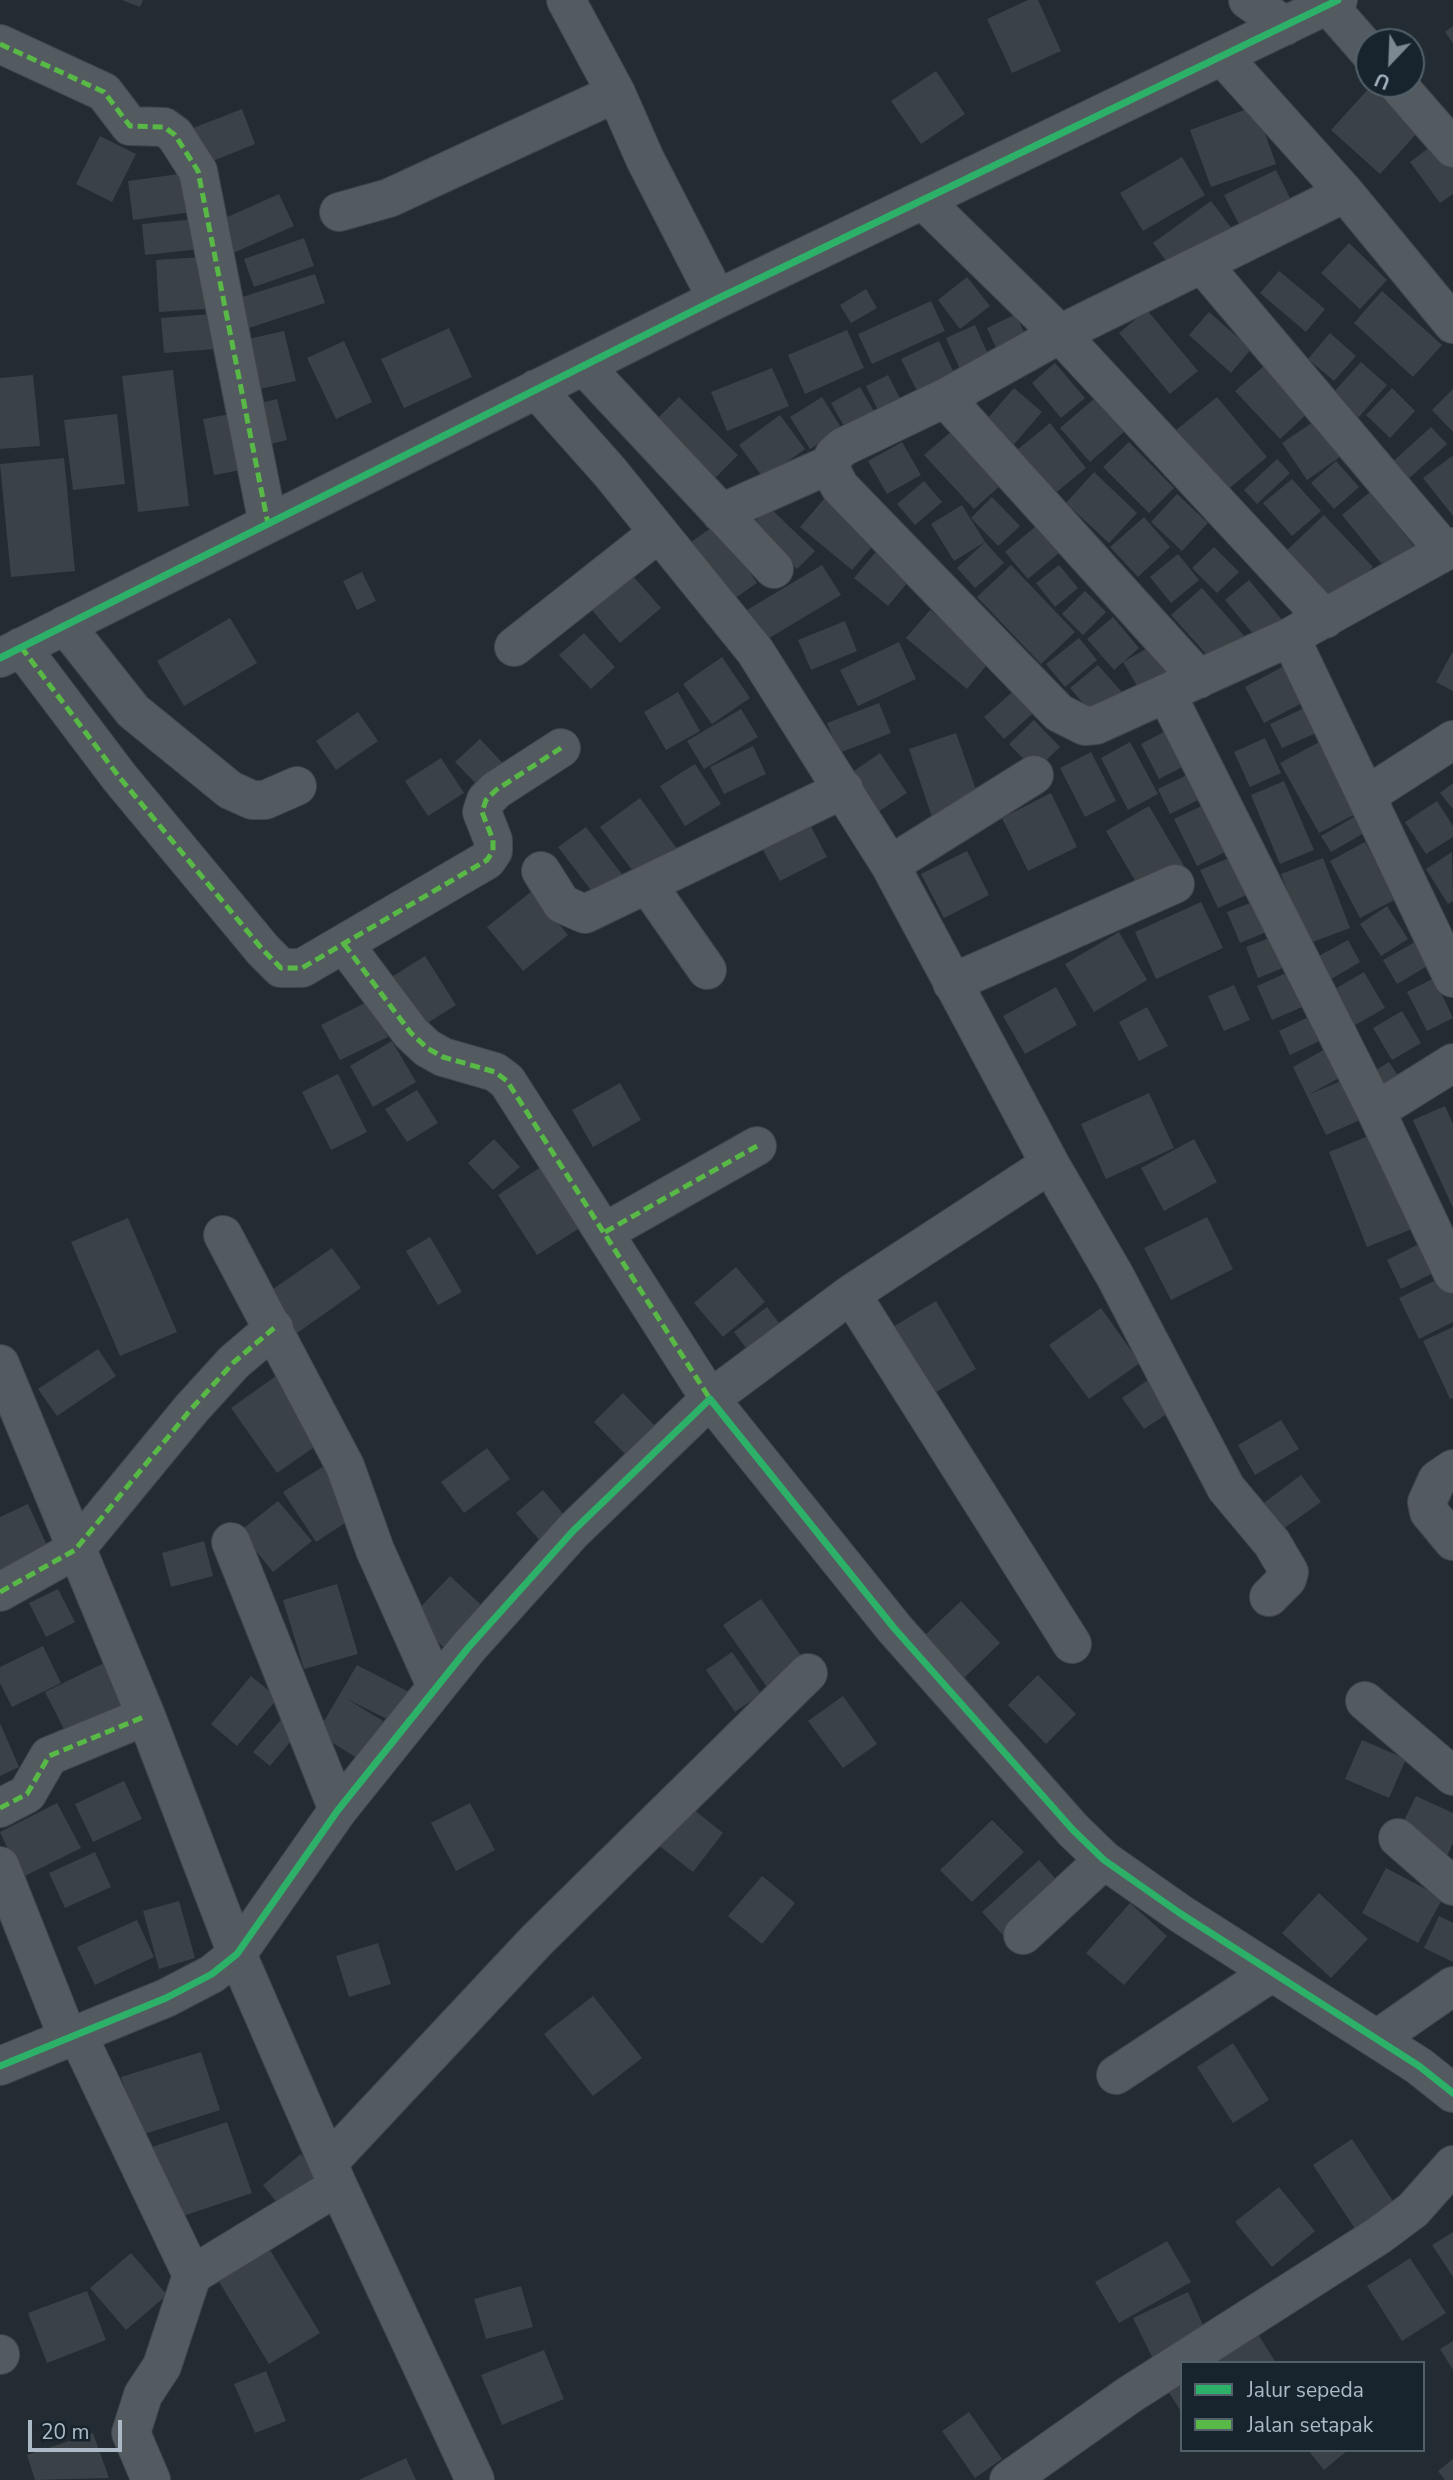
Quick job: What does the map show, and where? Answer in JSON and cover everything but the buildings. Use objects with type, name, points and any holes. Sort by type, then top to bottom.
[{"type":"street","points":[[566,0],[616,93],[645,159],[717,299]]},
{"type":"street","points":[[1248,0],[1285,26]]},
{"type":"street","points":[[561,748],[496,790],[486,800],[482,812],[493,840],[493,851],[487,860],[302,968],[281,968],[10,652],[717,299],[1333,3],[1355,33]]},
{"type":"street","points":[[0,44],[104,92],[131,127],[164,127],[175,135],[198,171],[268,524]]},
{"type":"street","points":[[1223,57],[1345,193],[1453,324]]},
{"type":"street","points":[[339,212],[389,198],[616,93]]},
{"type":"street","points":[[1409,98],[1453,148]]},
{"type":"street","points":[[1203,265],[1449,549],[1290,637],[1096,725],[1073,722],[1059,713],[840,487],[831,464],[834,455],[844,447],[945,398],[1060,334],[1345,193]]},
{"type":"street","points":[[924,201],[1060,334],[1325,619]]},
{"type":"street","points":[[584,366],[774,569]]},
{"type":"street","points":[[537,389],[608,471],[755,651],[844,789],[890,865],[1050,1164],[1115,1276],[1226,1488],[1272,1543],[1289,1572],[1287,1579],[1269,1597]]},
{"type":"street","points":[[945,398],[1183,686],[1453,1274]]},
{"type":"street","points":[[721,513],[831,464]]},
{"type":"street","points":[[514,648],[657,534]]},
{"type":"street","points":[[65,625],[133,711],[230,790],[252,800],[265,800],[297,786]]},
{"type":"street","points":[[1290,637],[1366,796],[1442,920],[1453,978]]},
{"type":"street","points":[[1366,796],[1453,740]]},
{"type":"street","points":[[890,865],[1034,775]]},
{"type":"street","points":[[541,871],[562,904],[585,914],[844,789]]},
{"type":"street","points":[[647,884],[707,970]]},
{"type":"street","points":[[952,983],[1175,884]]},
{"type":"street","points":[[344,944],[411,1033],[427,1048],[443,1057],[495,1072],[507,1081],[606,1232],[710,1399],[894,1628],[1073,1830],[1104,1860],[1271,1973],[1377,2039],[1453,2093]]},
{"type":"street","points":[[1376,1111],[1453,1063]]},
{"type":"street","points":[[606,1232],[757,1146]]},
{"type":"street","points":[[0,2066],[195,1984],[236,1954],[338,1810],[436,1686],[573,1531],[710,1399],[851,1294],[1050,1164]]},
{"type":"street","points":[[223,1235],[345,1466],[385,1574],[436,1686]]},
{"type":"street","points":[[851,1294],[1072,1644]]},
{"type":"street","points":[[0,1592],[75,1550],[192,1408],[234,1362],[274,1328]]},
{"type":"street","points":[[0,1364],[146,1716],[236,1954],[333,2174],[475,2480]]},
{"type":"street","points":[[1453,1469],[1437,1480],[1427,1502],[1429,1513],[1453,1541]]},
{"type":"street","points":[[231,1542],[338,1810]]},
{"type":"street","points":[[151,2480],[131,2433],[143,2395],[162,2366],[192,2275],[333,2174],[536,1941],[808,1673]]},
{"type":"street","points":[[1365,1701],[1453,1776]]},
{"type":"street","points":[[0,1808],[27,1794],[49,1756],[146,1716]]},
{"type":"street","points":[[1398,1838],[1453,1886]]},
{"type":"street","points":[[1023,1935],[1104,1860]]},
{"type":"street","points":[[0,1866],[73,2037],[192,2275]]},
{"type":"street","points":[[1116,2075],[1271,1973]]},
{"type":"street","points":[[1377,2039],[1453,1986]]},
{"type":"street","points":[[1182,2361],[1378,2236],[1413,2210],[1453,2165]]},
{"type":"street","points":[[1009,2480],[1180,2362]]},
{"type":"marked path","points":[[0,44],[104,92],[130,126],[164,127],[175,135],[198,171],[268,524]]},
{"type":"marked path","points":[[21,647],[120,778],[281,968],[302,968],[487,860],[493,851],[493,840],[482,812],[486,800],[496,790],[561,748]]},
{"type":"marked path","points":[[344,944],[411,1033],[427,1048],[443,1057],[495,1072],[507,1081],[710,1399]]},
{"type":"marked path","points":[[605,1232],[757,1146]]},
{"type":"marked path","points":[[0,1592],[75,1550],[192,1408],[234,1362],[274,1328]]},
{"type":"marked path","points":[[0,1808],[27,1794],[49,1756],[146,1716]]},
{"type":"cycle path","points":[[0,658],[717,299],[1338,0]]},
{"type":"cycle path","points":[[0,2066],[166,1998],[212,1974],[237,1954],[338,1810],[468,1648],[573,1531],[710,1399],[894,1628],[1073,1830],[1104,1860],[1181,1914],[1419,2066],[1453,2093]]}]
